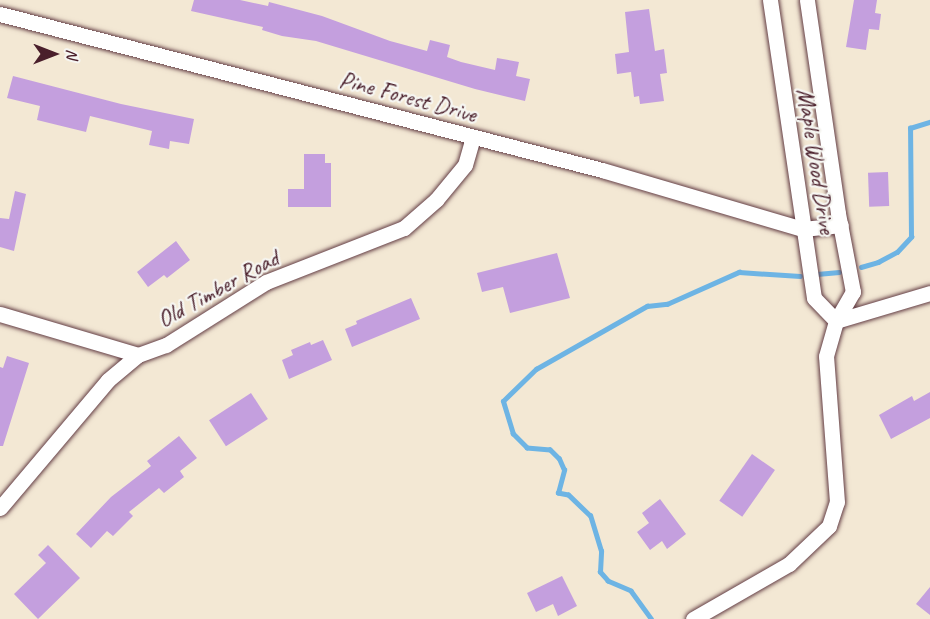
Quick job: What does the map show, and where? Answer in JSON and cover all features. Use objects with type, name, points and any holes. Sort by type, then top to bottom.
[{"type":"street","name":"Maple Wood Drive","points":[[770,0],[814,298],[836,321]]},
{"type":"street","name":"Maple Wood Drive","points":[[693,619],[789,564],[829,525],[837,502],[826,356],[836,321],[853,292],[840,225],[807,0]]},
{"type":"street","name":"Pine Forest Drive","points":[[0,14],[602,170],[803,229]]},
{"type":"street","name":"Old Timber Road","points":[[0,508],[108,380],[138,355],[166,345],[266,282],[404,228],[436,200],[465,165],[473,137]]},
{"type":"street","points":[[803,229],[840,225]]},
{"type":"street","points":[[836,321],[930,293]]},
{"type":"street","points":[[0,314],[138,355]]},
{"type":"building","points":[[194,0],[240,0],[268,6],[269,2],[322,16],[390,41],[427,51],[430,40],[450,45],[447,57],[495,70],[497,58],[519,62],[516,76],[530,79],[525,101],[475,89],[316,41],[282,36],[262,30],[263,27],[191,11]]},
{"type":"building","points":[[854,0],[877,0],[875,13],[881,14],[879,30],[869,29],[866,50],[846,47]]},
{"type":"building","points":[[649,9],[655,51],[664,49],[667,73],[660,74],[664,101],[640,104],[639,96],[634,97],[631,72],[617,74],[615,54],[629,52],[625,12]]},
{"type":"building","points":[[13,76],[121,104],[194,119],[189,144],[170,141],[169,149],[149,145],[152,131],[90,116],[86,132],[37,120],[40,106],[7,98]]},
{"type":"building","points":[[304,154],[325,154],[325,163],[331,163],[331,207],[288,207],[288,189],[304,189]]},
{"type":"building","points":[[888,172],[889,206],[869,207],[868,173]]},
{"type":"building","points":[[15,191],[26,194],[14,251],[0,247],[0,218],[9,219]]},
{"type":"building","points":[[176,241],[190,260],[167,278],[164,275],[148,287],[137,272]]},
{"type":"building","points":[[557,253],[570,298],[510,313],[503,287],[482,292],[477,273]]},
{"type":"building","points":[[411,298],[420,319],[352,347],[345,329],[357,324],[356,321]]},
{"type":"building","points":[[323,340],[332,360],[289,379],[282,360],[293,355],[291,350],[310,342],[311,345]]},
{"type":"building","points":[[7,356],[29,363],[3,446],[0,446],[0,367],[3,368]]},
{"type":"building","points":[[930,392],[930,418],[891,439],[879,415],[912,396],[914,401]]},
{"type":"building","points":[[251,393],[268,419],[226,446],[209,420]]},
{"type":"building","points":[[179,436],[197,458],[180,471],[184,477],[164,493],[159,488],[129,512],[133,516],[113,536],[107,531],[91,548],[76,534],[111,497],[151,466],[147,461]]},
{"type":"building","points":[[752,454],[775,470],[742,517],[719,501]]},
{"type":"building","points":[[660,499],[686,534],[667,549],[662,541],[650,550],[637,532],[649,523],[642,513]]},
{"type":"building","points":[[48,545],[80,578],[38,619],[14,594],[46,563],[38,555]]},
{"type":"building","points":[[562,576],[577,606],[558,616],[553,604],[536,612],[527,593]]},
{"type":"building","points":[[930,587],[930,615],[916,604]]},
{"type":"waterway","points":[[861,267],[878,262],[897,252],[911,237],[910,128],[930,122]]},
{"type":"waterway","points":[[651,619],[631,591],[608,581],[600,572],[601,551],[590,516],[568,495],[558,493],[564,470],[559,459],[550,450],[527,448],[513,434],[503,401],[536,369],[647,306],[667,304],[739,272],[800,276]]},
{"type":"waterway","points":[[817,274],[839,272]]}]
